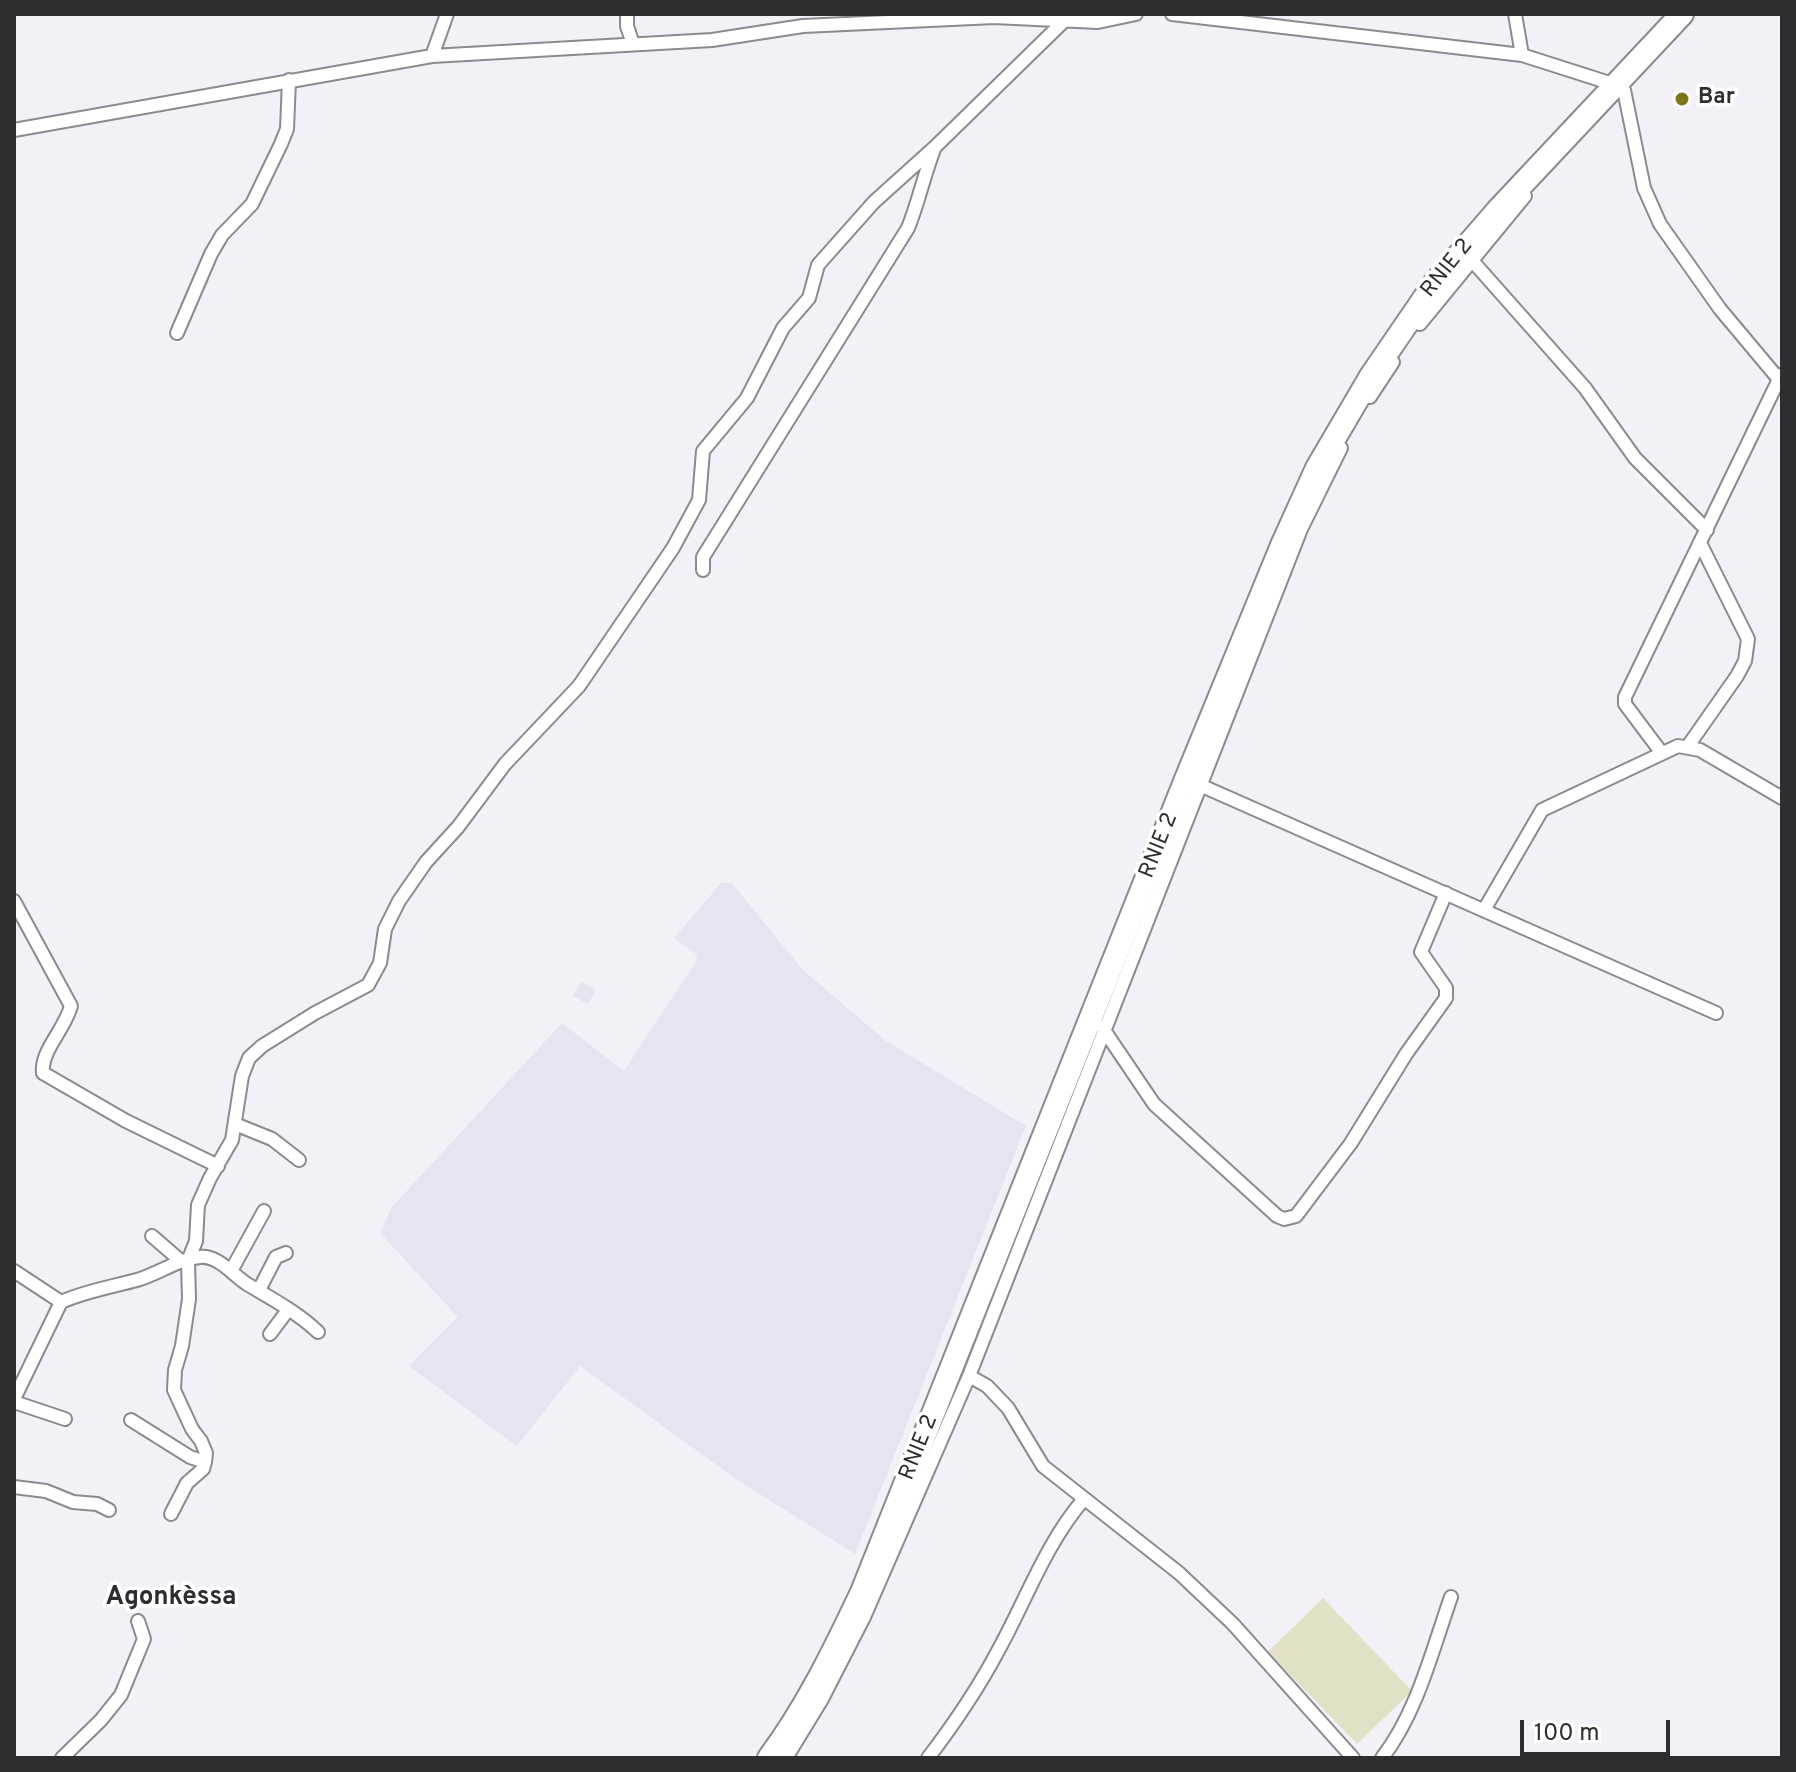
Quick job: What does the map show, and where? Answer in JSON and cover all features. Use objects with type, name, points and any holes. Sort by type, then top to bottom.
[{"type":"highway","name":"RNIE 2","points":[[769,1758],[784,1739],[832,1655],[862,1592],[1099,1023],[1283,543],[1317,468],[1394,339],[1434,284],[1467,255],[1498,210],[1620,88],[1682,14]]},
{"type":"street","points":[[432,56],[447,14]]},
{"type":"street","points":[[627,14],[633,44]]},
{"type":"street","points":[[14,130],[432,56],[712,40],[803,26],[994,17],[1098,22],[1136,14]]},
{"type":"street","points":[[1172,14],[1522,55],[1620,88]]},
{"type":"street","points":[[1515,14],[1522,55]]},
{"type":"street","points":[[1620,88],[1695,14]]},
{"type":"street","points":[[171,1514],[187,1483],[203,1469],[206,1453],[174,1390],[189,1299],[185,1261],[196,1241],[198,1205],[232,1140],[242,1076],[249,1058],[262,1046],[315,1013],[368,985],[380,963],[385,929],[399,901],[426,862],[458,827],[505,764],[579,686],[673,548],[699,500],[703,451],[747,398],[783,328],[809,298],[818,265],[874,202],[1064,21]]},
{"type":"street","points":[[177,333],[211,254],[222,235],[252,204],[281,144],[287,129],[289,80]]},
{"type":"street","points":[[1620,88],[1644,188],[1660,224],[1720,309],[1781,378],[1625,697],[1625,704],[1661,752]]},
{"type":"street","points":[[703,570],[703,557],[908,228],[935,147]]},
{"type":"street","points":[[1467,255],[1585,388],[1635,458],[1707,530]]},
{"type":"street","points":[[1688,746],[1737,676],[1745,661],[1748,639],[1700,543]]},
{"type":"street","points":[[1484,910],[1542,810],[1661,752],[1678,746],[1700,750],[1782,798]]},
{"type":"street","points":[[1193,782],[1716,1013]]},
{"type":"street","points":[[1099,1023],[1154,1104],[1277,1216],[1289,1219],[1296,1216],[1351,1143],[1406,1054],[1446,998],[1446,988],[1421,952],[1446,893]]},
{"type":"street","points":[[14,901],[71,1006],[67,1022],[51,1044],[42,1064],[43,1073],[126,1121],[218,1166]]},
{"type":"street","points":[[786,1758],[816,1709],[864,1617],[969,1376],[1099,1023]]},
{"type":"street","points":[[235,1124],[272,1139],[299,1160]]},
{"type":"street","points":[[231,1271],[264,1211]]},
{"type":"street","points":[[152,1236],[185,1261]]},
{"type":"street","points":[[259,1290],[276,1257],[286,1253]]},
{"type":"street","points":[[65,1419],[14,1400],[61,1302],[82,1293],[138,1280],[203,1256],[231,1271],[318,1332]]},
{"type":"street","points":[[14,1271],[61,1302]]},
{"type":"street","points":[[270,1334],[288,1310]]},
{"type":"street","points":[[969,1376],[987,1386],[1008,1408],[1043,1466],[1179,1573],[1233,1624],[1353,1758]]},
{"type":"street","points":[[131,1420],[190,1457],[205,1462]]},
{"type":"street","points":[[14,1487],[46,1491],[73,1502],[97,1504],[109,1510]]},
{"type":"street","points":[[928,1758],[999,1651],[1045,1556],[1067,1518],[1084,1499]]},
{"type":"street","points":[[1382,1758],[1416,1695],[1451,1597]]},
{"type":"street","points":[[62,1758],[101,1720],[121,1695],[144,1639],[138,1621]]},
{"type":"shaded area","points":[[721,883],[732,883],[802,969],[886,1041],[1026,1126],[855,1554],[736,1479],[580,1366],[517,1446],[409,1366],[458,1317],[380,1233],[392,1207],[562,1023],[624,1071],[697,960],[696,954],[674,938]]},
{"type":"shaded area","points":[[581,982],[596,990],[588,1004],[573,996]]},
{"type":"shaded area","points":[[1323,1598],[1412,1691],[1357,1744],[1268,1652]]},
{"type":"place","name":"Bar","points":[[1682,99]]},
{"type":"district","name":"Agonkèssa","points":[[171,1599]]}]
